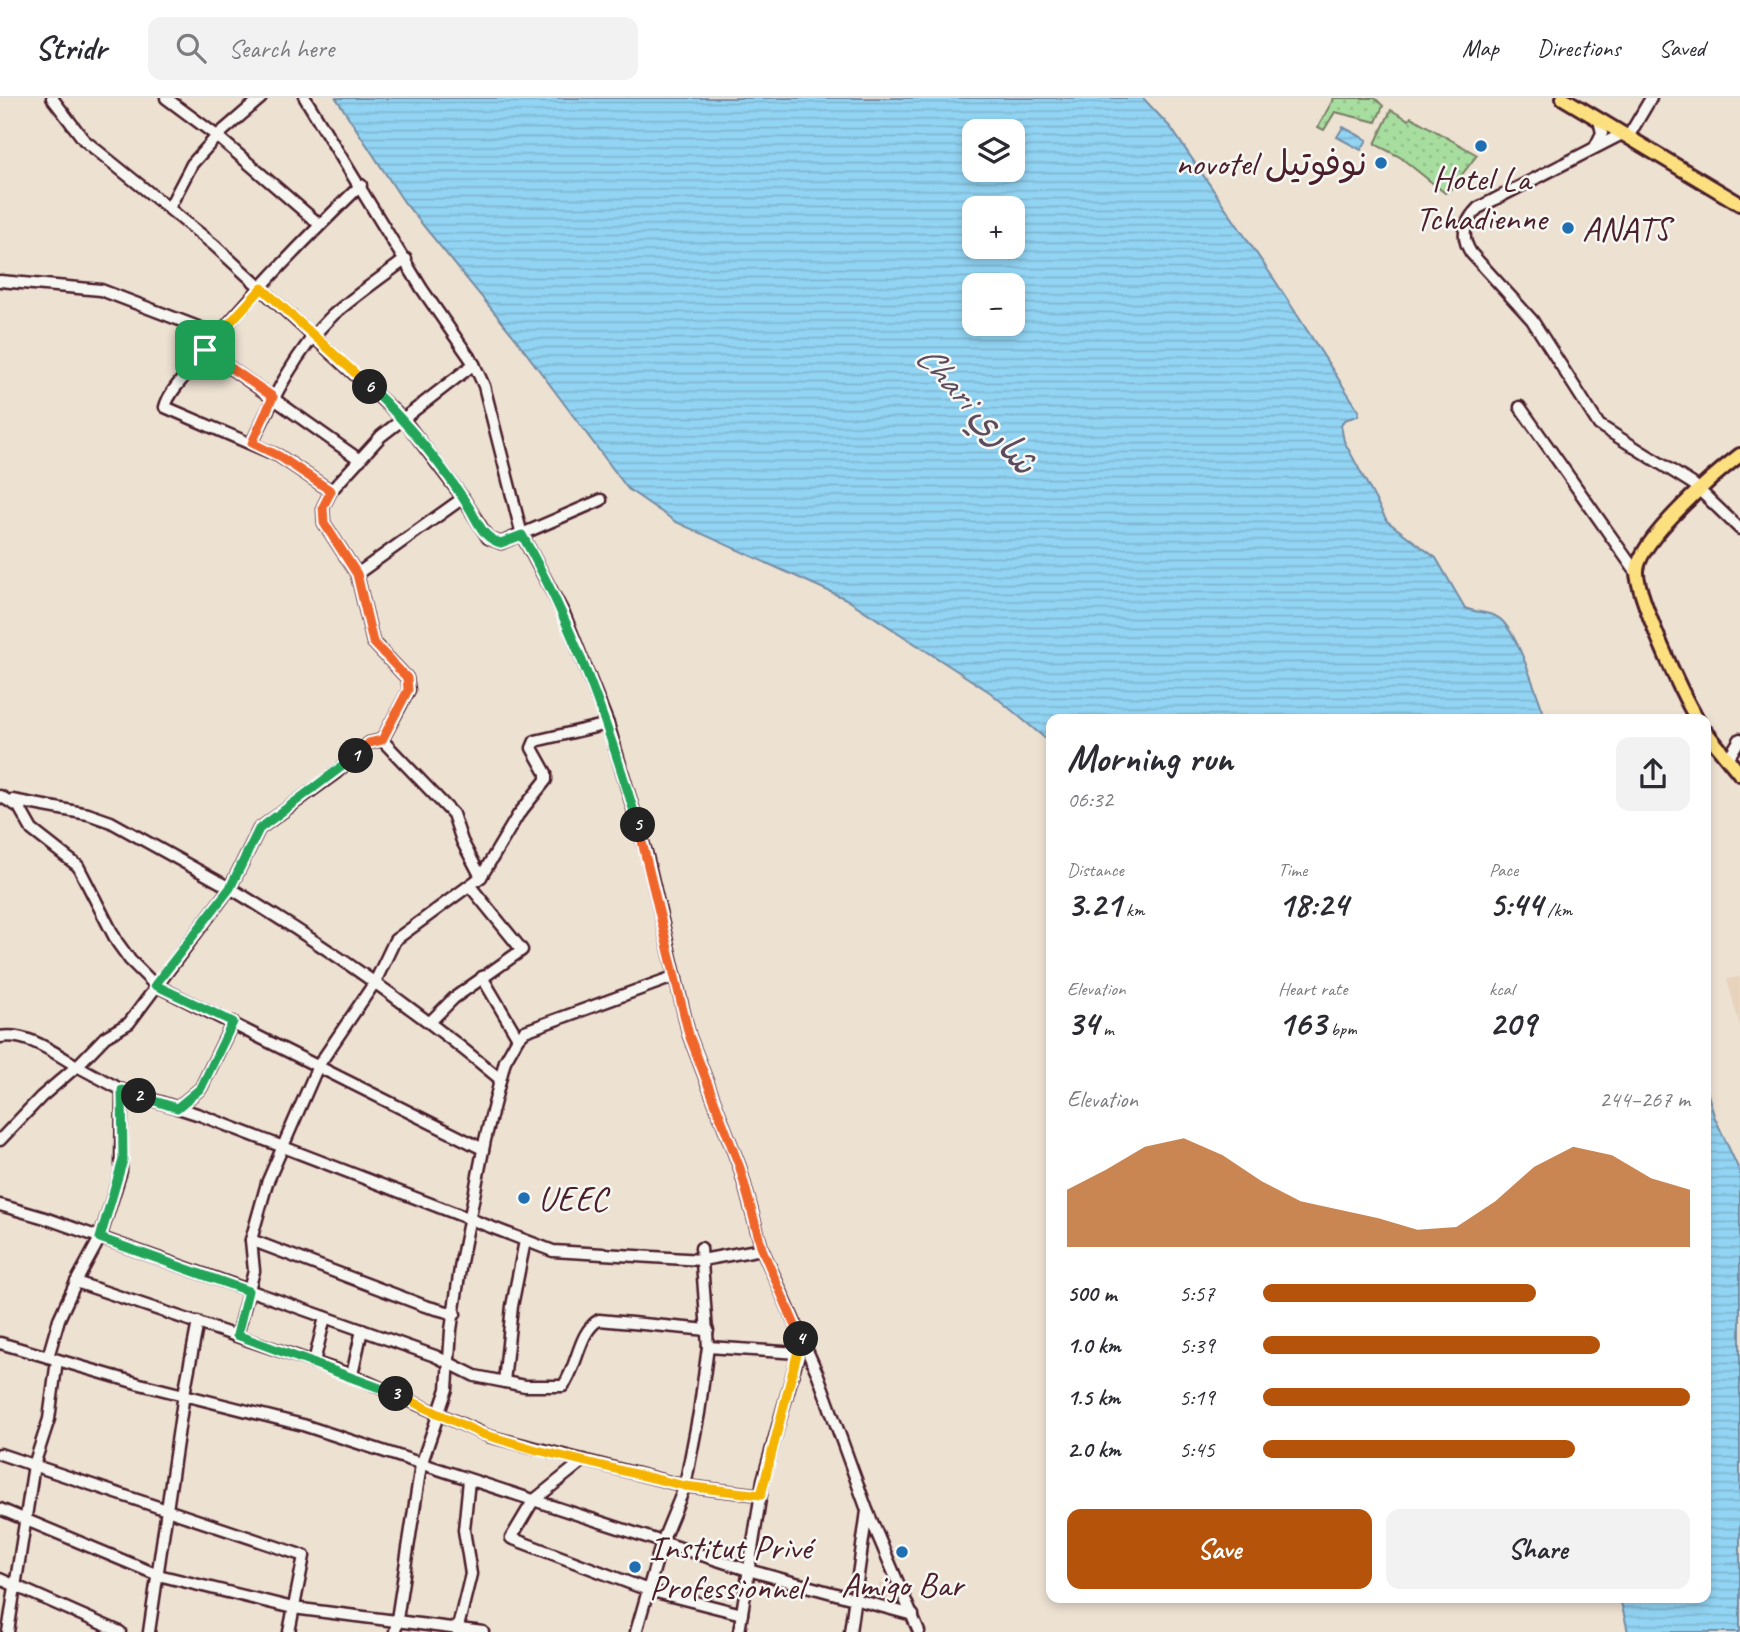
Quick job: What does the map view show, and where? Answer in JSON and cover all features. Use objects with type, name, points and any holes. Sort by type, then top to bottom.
[{"type":"main road","points":[[1563,98],[1740,204]]},
{"type":"main road","points":[[1695,714],[1646,605],[1636,572],[1643,552],[1699,488],[1740,455]]},
{"type":"main road","points":[[1711,738],[1740,774]]},
{"type":"street","points":[[52,98],[84,140],[262,288],[404,420],[492,541],[501,543],[601,500]]},
{"type":"street","points":[[166,98],[217,136],[320,225]]},
{"type":"street","points":[[169,208],[192,164],[217,136],[261,98]]},
{"type":"street","points":[[305,98],[361,185],[422,289],[474,363],[492,410],[522,535],[565,616],[608,724],[646,852],[689,1035],[740,1168],[762,1249],[818,1375],[867,1510],[919,1632]]},
{"type":"street","points":[[1651,98],[1625,135],[1595,147],[1478,208],[1465,224],[1465,240],[1471,253],[1532,320],[1599,425],[1699,488],[1740,529]]},
{"type":"street","points":[[1595,147],[1602,133],[1599,120]]},
{"type":"street","points":[[331,491],[279,456],[165,407],[174,390],[205,350],[320,225],[361,185]]},
{"type":"street","points":[[252,443],[273,397],[315,335],[334,315],[406,259]]},
{"type":"street","points":[[0,281],[101,290],[219,335]]},
{"type":"street","points":[[205,350],[360,460]]},
{"type":"street","points":[[0,1140],[105,1037],[129,1023],[230,888],[259,829],[336,773],[369,743],[382,740],[408,690],[407,678],[373,642],[357,574],[324,523],[323,507],[331,491],[382,436],[474,363]]},
{"type":"street","points":[[1520,407],[1636,572]]},
{"type":"street","points":[[357,574],[463,498]]},
{"type":"street","points":[[237,1335],[254,1271],[251,1240],[281,1147],[318,1066],[375,982],[396,940],[415,923],[481,877],[518,815],[546,780],[546,773],[532,748],[535,741],[608,724]]},
{"type":"street","points":[[1728,759],[1740,739]]},
{"type":"street","points":[[382,740],[453,814],[462,841],[481,877]]},
{"type":"street","points":[[4,797],[88,814],[111,822],[230,888],[430,1021],[500,1080]]},
{"type":"street","points":[[4,797],[19,807],[32,830],[78,866],[117,942],[155,985],[483,1149]]},
{"type":"street","points":[[430,1021],[482,977],[522,950],[470,886]]},
{"type":"street","points":[[395,1632],[421,1465],[447,1389],[469,1221],[500,1080],[518,1038],[525,1031],[676,976]]},
{"type":"street","points":[[482,977],[518,1038]]},
{"type":"street","points":[[177,1108],[201,1088],[233,1022]]},
{"type":"street","points":[[0,1037],[16,1036],[36,1042],[122,1090],[177,1108],[525,1241],[573,1254],[702,1259],[762,1249]]},
{"type":"street","points":[[8,1632],[34,1465],[49,1419],[52,1359],[59,1319],[100,1238],[123,1160],[122,1090]]},
{"type":"street","points":[[0,1205],[362,1330],[450,1362],[475,1377],[563,1386],[571,1376],[590,1325],[599,1320],[708,1330]]},
{"type":"street","points":[[251,1240],[425,1306],[455,1314]]},
{"type":"street","points":[[504,1382],[512,1307],[525,1241]]},
{"type":"street","points":[[636,1632],[662,1542],[685,1486],[708,1347],[701,1248]]},
{"type":"street","points":[[76,1282],[352,1375],[488,1436],[685,1486],[761,1495]]},
{"type":"street","points":[[314,1362],[325,1317]]},
{"type":"street","points":[[149,1632],[184,1394],[198,1322]]},
{"type":"street","points":[[352,1375],[362,1330]]},
{"type":"street","points":[[739,1632],[761,1495],[802,1341]]},
{"type":"street","points":[[0,1343],[303,1425],[748,1570],[913,1615]]},
{"type":"street","points":[[708,1347],[798,1353]]},
{"type":"street","points":[[0,1454],[304,1556],[289,1632]]},
{"type":"street","points":[[584,1460],[533,1501],[511,1538],[648,1590],[742,1614]]},
{"type":"street","points":[[457,1630],[471,1574],[464,1530],[469,1480]]},
{"type":"street","points":[[0,1509],[158,1575],[293,1608],[483,1632]]},
{"type":"street","points":[[850,1632],[867,1510]]},
{"type":"street","points":[[0,1580],[120,1632]]},
{"type":"shaded area","points":[[1740,977],[1740,1026],[1727,979]]},
{"type":"shaded area","points":[[879,1583],[895,1583],[903,1601],[878,1601]]},
{"type":"green space","points":[[1334,98],[1375,98],[1383,106],[1376,122],[1335,112],[1324,130],[1318,127]]},
{"type":"green space","points":[[1391,110],[1409,120],[1411,117],[1477,155],[1450,190],[1445,193],[1400,157],[1375,144]]},
{"type":"water","name":"Chari شاري","points":[[336,98],[1143,98],[1171,128],[1276,282],[1359,411],[1358,416],[1344,420],[1341,426],[1344,441],[1387,521],[1436,558],[1465,608],[1493,615],[1504,623],[1519,648],[1544,714],[1046,714],[1046,739],[991,693],[846,599],[676,522],[628,489],[512,334],[404,202]]},
{"type":"water","points":[[1343,127],[1367,140],[1361,150],[1337,137]]},
{"type":"water","points":[[1711,1105],[1740,1172],[1740,1632],[1628,1632],[1621,1603],[1711,1603]]},
{"type":"place","name":"Hotel La Tchadienne","points":[[1481,146]]},
{"type":"place","name":"novotel نوفوتيل","points":[[1381,163]]},
{"type":"place","name":"ANATS","points":[[1568,228]]},
{"type":"place","name":"UEEC","points":[[524,1198]]},
{"type":"place","name":"Amigo Bar","points":[[902,1552]]},
{"type":"place","name":"Institut Privé Professionnel","points":[[635,1567]]},
{"type":"route","points":[[262,288],[404,420],[463,498],[488,538],[501,543],[522,535],[565,616],[608,724],[646,852],[689,1035],[740,1168],[762,1249],[802,1341],[761,1495],[685,1486],[482,1434],[439,1412],[352,1375],[237,1335],[248,1291],[100,1238],[123,1160],[122,1090],[177,1108],[201,1088],[233,1022],[155,985],[230,888],[259,829],[336,773],[369,743],[382,740],[408,690],[407,678],[373,642],[357,574],[324,523],[323,507],[331,491],[279,456],[252,443],[273,397],[205,350],[262,288]]}]
